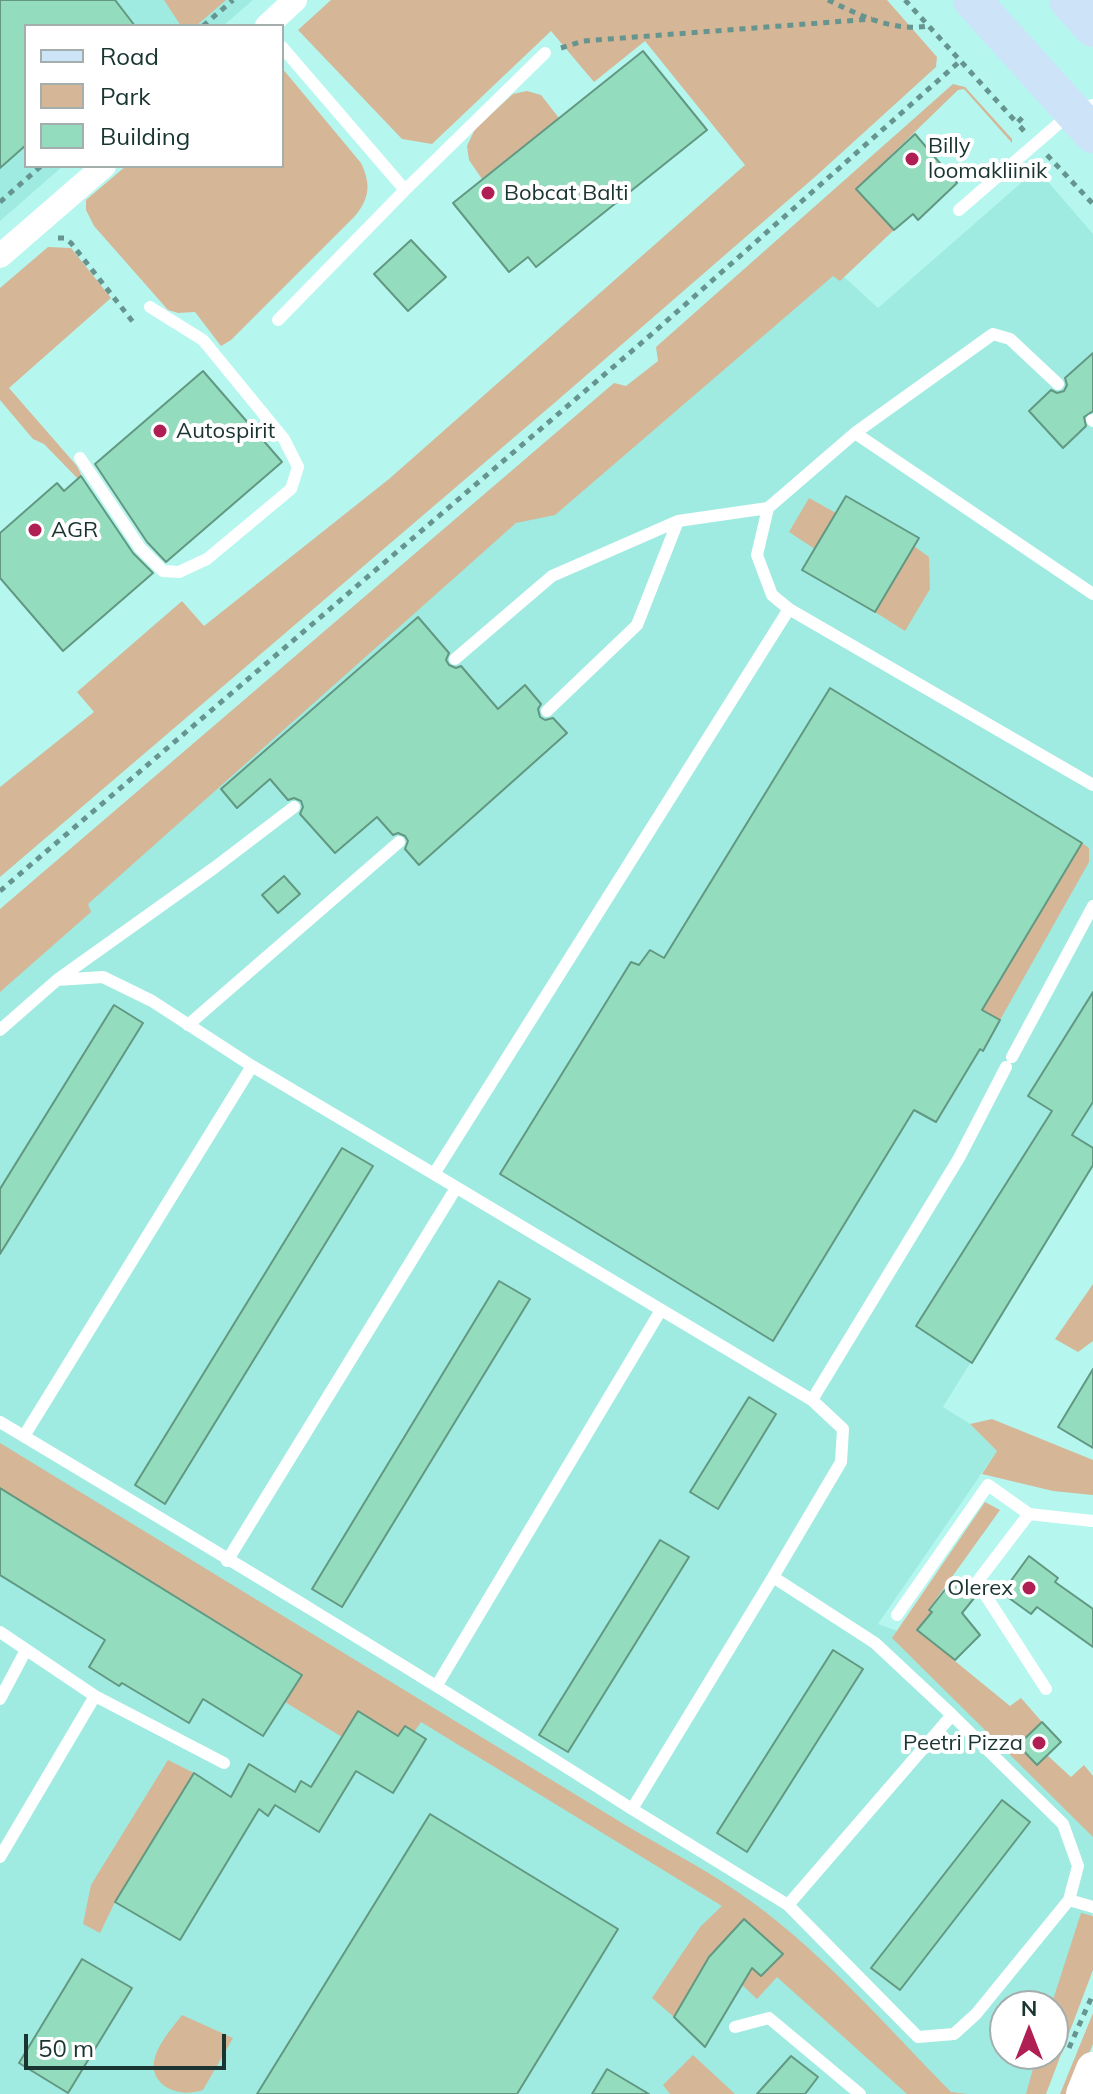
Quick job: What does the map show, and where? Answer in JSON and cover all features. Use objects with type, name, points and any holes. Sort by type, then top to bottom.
[{"type":"main road","points":[[972,0],[1086,117]]},
{"type":"main road","points":[[1068,0],[1093,28]]},
{"type":"main road","points":[[1081,2060],[1083,2094]]},
{"type":"street","points":[[269,24],[295,0]]},
{"type":"street","points":[[0,256],[102,168]]},
{"type":"lane","points":[[284,49],[405,190]]},
{"type":"lane","points":[[278,320],[545,53]]},
{"type":"lane","points":[[959,210],[1086,117]]},
{"type":"lane","points":[[80,458],[140,548],[163,571],[179,572],[207,559],[291,489],[298,467],[284,439],[203,340],[150,307]]},
{"type":"lane","points":[[455,659],[552,576],[678,521],[768,508],[855,433],[993,334],[1010,339],[1058,384]]},
{"type":"lane","points":[[855,433],[1093,594]]},
{"type":"lane","points":[[768,508],[757,555],[772,595],[789,609],[1089,783],[1093,767]]},
{"type":"lane","points":[[547,711],[637,625],[678,521]]},
{"type":"lane","points":[[434,1174],[789,609]]},
{"type":"lane","points":[[0,1030],[57,980],[294,807]]},
{"type":"lane","points":[[188,1025],[399,842]]},
{"type":"lane","points":[[812,1400],[959,1158],[1093,906]]},
{"type":"lane","points":[[57,980],[103,977],[152,1001],[252,1066],[812,1400],[843,1429],[841,1462],[632,1809]]},
{"type":"lane","points":[[24,1436],[252,1066]]},
{"type":"lane","points":[[227,1561],[456,1188]]},
{"type":"lane","points":[[437,1685],[661,1310]]},
{"type":"lane","points":[[0,1422],[437,1685],[788,1905],[918,2037],[954,2034],[976,2014],[1069,1900],[1078,1866],[1063,1824],[875,1643],[773,1577]]},
{"type":"lane","points":[[897,1615],[988,1485],[1029,1514],[1093,1521]]},
{"type":"lane","points":[[1029,1514],[977,1582],[1046,1689]]},
{"type":"lane","points":[[0,1632],[95,1696],[224,1763]]},
{"type":"lane","points":[[0,1699],[26,1650]]},
{"type":"lane","points":[[0,1857],[95,1696]]},
{"type":"lane","points":[[788,1905],[952,1715]]},
{"type":"lane","points":[[1069,1900],[1093,1907]]},
{"type":"lane","points":[[735,2027],[769,2018],[860,2094]]},
{"type":"path","points":[[205,24],[233,0]]},
{"type":"path","points":[[828,0],[887,25],[928,26]]},
{"type":"path","points":[[905,0],[1024,131]]},
{"type":"path","points":[[545,53],[583,41],[872,19]]},
{"type":"path","points":[[0,891],[617,364],[959,62]]},
{"type":"path","points":[[1017,123],[1025,115]]},
{"type":"path","points":[[1049,157],[1093,204]]},
{"type":"path","points":[[0,202],[39,168]]},
{"type":"path","points":[[52,239],[64,238],[71,243],[133,322]]},
{"type":"path","points":[[1081,2060],[1093,1994]]},
{"type":"shaded area","points":[[0,0],[253,0],[225,24],[24,24],[24,168],[61,168],[0,221]]},
{"type":"shaded area","points":[[1037,169],[1093,234],[1093,1165],[943,1407],[970,1424],[997,1451],[878,1624],[903,1633],[1093,1828],[1093,1912],[1067,1990],[989,1990],[989,2070],[1040,2070],[1032,2094],[0,2094],[0,976],[407,616],[825,259],[878,308]]},
{"type":"green space","points":[[164,0],[226,0],[198,24],[180,24]]},
{"type":"green space","points":[[331,0],[887,0],[937,57],[936,67],[816,176],[559,399],[0,877],[0,787],[94,712],[77,692],[182,601],[204,626],[389,479],[745,165],[645,41],[594,82],[551,31],[432,144],[402,139],[298,30]]},
{"type":"green space","points":[[284,70],[361,163],[367,184],[364,203],[355,216],[231,340],[221,346],[195,312],[168,310],[94,226],[86,210],[86,200],[124,168],[284,168]]},
{"type":"green space","points":[[953,84],[965,87],[1012,139],[1012,143],[964,89],[958,90],[856,189],[894,230],[840,281],[833,276],[555,515],[516,523],[88,904],[91,912],[0,992],[0,909],[614,383],[626,386],[658,361],[656,347]]},
{"type":"green space","points":[[527,91],[541,95],[559,118],[482,179],[469,160],[467,146],[475,129],[513,94]]},
{"type":"green space","points":[[48,247],[71,248],[111,298],[9,388],[77,466],[81,474],[79,480],[44,444],[33,439],[0,400],[0,288]]},
{"type":"green space","points":[[809,498],[836,513],[815,549],[789,532]]},
{"type":"green space","points":[[914,546],[929,557],[930,589],[905,631],[875,612]]},
{"type":"green space","points":[[1082,843],[1089,848],[1089,862],[1000,1020],[982,1010]]},
{"type":"green space","points":[[1093,1284],[1093,1341],[1078,1352],[1055,1339]]},
{"type":"green space","points":[[992,1419],[1093,1460],[1093,1495],[1053,1491],[982,1474],[997,1451],[970,1424]]},
{"type":"green space","points":[[0,1443],[737,1891],[831,1969],[951,2092],[968,2094],[907,2094],[777,1977],[757,1999],[741,1984],[701,1971],[674,2017],[652,1998],[700,1927],[722,1906],[421,1722],[414,1732],[405,1726],[398,1736],[358,1711],[342,1737],[285,1702],[302,1674],[0,1488]]},
{"type":"green space","points":[[985,1502],[1000,1510],[917,1630],[1010,1706],[1021,1698],[1042,1722],[1018,1745],[1036,1765],[1047,1755],[1071,1777],[1084,1765],[1093,1776],[1093,1837],[892,1638]]},
{"type":"green space","points":[[168,1760],[194,1773],[115,1902],[100,1933],[83,1924],[91,1885]]},
{"type":"green space","points":[[1081,1913],[1093,1916],[1093,1970],[1069,2033],[1069,1990],[1056,1990]]},
{"type":"green space","points":[[1093,2013],[1093,2044],[1073,2094],[1060,2094]]},
{"type":"green space","points":[[182,2015],[233,2038],[203,2090],[179,2092],[166,2087],[154,2070],[158,2051]]},
{"type":"green space","points":[[693,2055],[735,2094],[670,2094],[663,2085]]},
{"type":"green space","points":[[1033,2070],[1055,2070],[1046,2094],[1026,2094]]},
{"type":"building","points":[[0,0],[115,0],[133,24],[24,24],[24,147],[0,168]]},
{"type":"building","points":[[643,51],[707,130],[536,267],[528,257],[509,272],[453,203]]},
{"type":"building","name":"Billy loomakliinik","points":[[915,134],[957,183],[918,220],[913,214],[894,230],[856,189]]},
{"type":"building","points":[[411,240],[446,277],[408,311],[374,274]]},
{"type":"building","points":[[1093,353],[1093,411],[1084,417],[1086,426],[1063,448],[1029,411],[1051,390],[1057,393],[1064,391],[1067,385],[1065,378]]},
{"type":"building","points":[[203,371],[282,462],[166,562],[147,542],[95,464]]},
{"type":"building","points":[[81,476],[133,553],[153,573],[63,651],[0,578],[0,533],[57,483],[64,491]]},
{"type":"building","points":[[846,496],[919,538],[875,612],[802,570]]},
{"type":"building","points":[[418,617],[449,653],[446,660],[449,665],[456,668],[461,666],[498,709],[525,685],[541,704],[538,709],[540,717],[545,720],[553,718],[567,733],[419,865],[405,849],[408,841],[405,836],[398,833],[393,835],[377,817],[335,853],[300,814],[303,807],[301,801],[294,798],[288,800],[270,779],[237,808],[221,789]]},
{"type":"building","points":[[830,688],[1082,843],[982,1010],[1000,1020],[983,1051],[980,1049],[936,1122],[914,1110],[773,1341],[500,1174],[631,962],[639,965],[650,950],[664,958]]},
{"type":"building","points":[[284,876],[300,894],[278,913],[262,895]]},
{"type":"building","points":[[1093,992],[1093,1102],[1072,1135],[1093,1148],[1093,1165],[972,1363],[916,1326],[1052,1111],[1028,1096]]},
{"type":"building","points":[[114,1005],[143,1023],[0,1254],[0,1189]]},
{"type":"building","points":[[342,1148],[373,1166],[165,1504],[135,1485]]},
{"type":"building","points":[[499,1281],[530,1299],[342,1607],[312,1589]]},
{"type":"building","points":[[1093,1369],[1093,1448],[1058,1427]]},
{"type":"building","points":[[749,1397],[776,1414],[718,1509],[690,1492]]},
{"type":"building","points":[[0,1488],[302,1675],[263,1736],[203,1699],[189,1723],[89,1667],[105,1640],[0,1575]]},
{"type":"building","points":[[660,1540],[689,1557],[568,1752],[539,1735]]},
{"type":"building","points":[[1029,1556],[1058,1578],[1055,1582],[1093,1609],[1093,1647],[1037,1607],[1031,1614],[1002,1593]]},
{"type":"building","points":[[951,1582],[975,1597],[962,1613],[980,1635],[955,1660],[917,1630]]},
{"type":"building","points":[[833,1650],[863,1669],[747,1852],[717,1833]]},
{"type":"building","points":[[358,1711],[398,1736],[405,1726],[426,1739],[393,1793],[356,1771],[319,1832],[275,1805],[268,1816],[259,1809],[180,1940],[115,1902],[194,1773],[231,1797],[249,1764],[295,1792],[301,1781],[311,1787]]},
{"type":"building","name":"Peetri Pizza","points":[[1042,1722],[1061,1742],[1037,1765],[1018,1745]]},
{"type":"building","points":[[1002,1800],[1030,1822],[900,1990],[871,1968]]},
{"type":"building","points":[[430,1814],[618,1929],[517,2094],[257,2094]]},
{"type":"building","points":[[744,1919],[783,1954],[761,1976],[752,1968],[705,2047],[674,2017],[709,1957]]},
{"type":"building","points":[[82,1959],[132,1988],[68,2093],[19,2063]]},
{"type":"building","points":[[791,2056],[818,2077],[805,2094],[757,2094]]},
{"type":"building","points":[[607,2069],[649,2094],[592,2094]]},
{"type":"place","name":"Billy loomakliinik","points":[[912,159]]},
{"type":"place","name":"Bobcat Balti","points":[[488,193]]},
{"type":"place","name":"Autospirit","points":[[160,431]]},
{"type":"place","name":"AGR","points":[[35,530]]},
{"type":"place","name":"Olerex","points":[[1029,1588]]},
{"type":"place","name":"Peetri Pizza","points":[[1039,1743]]}]
